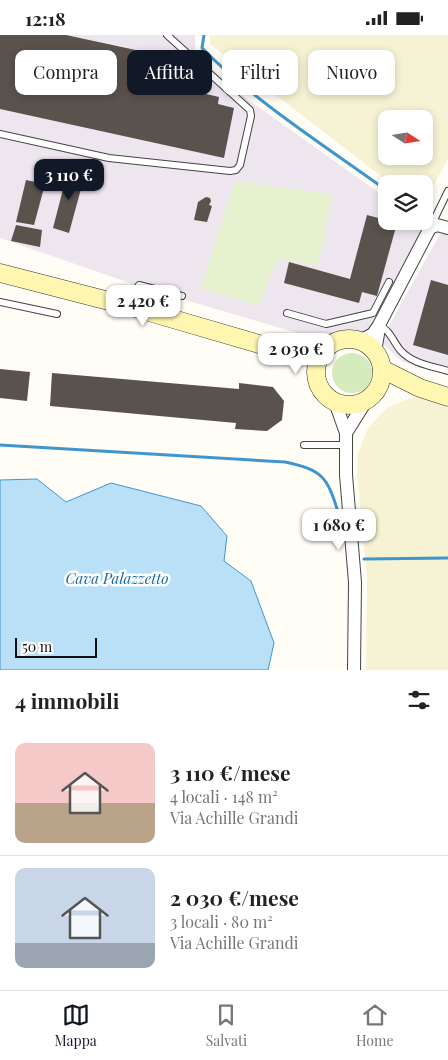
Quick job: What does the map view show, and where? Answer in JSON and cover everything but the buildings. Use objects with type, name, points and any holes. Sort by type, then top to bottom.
[{"type":"main road","points":[[0,273],[126,306],[292,354],[322,354]]},
{"type":"main road","points":[[372,395],[381,379],[382,369],[379,358],[369,346],[360,341],[349,340],[338,342],[322,354],[317,371],[318,381],[327,397],[335,402],[358,405],[372,395],[395,387],[424,390]]},
{"type":"main road","points":[[292,354],[317,371]]},
{"type":"main road","points":[[382,369],[424,390],[448,397]]},
{"type":"street","points":[[433,227],[437,225],[448,228]]},
{"type":"street","points":[[360,341],[373,334],[380,325],[429,230]]},
{"type":"street","points":[[376,353],[380,325]]},
{"type":"street","points":[[346,439],[372,395]]},
{"type":"street","points":[[335,402],[346,439],[346,475],[355,582],[354,670]]},
{"type":"lane","points":[[0,135],[108,158],[230,171],[236,170],[240,165],[251,116],[250,110],[168,35]]},
{"type":"lane","points":[[433,222],[448,191]]},
{"type":"lane","points":[[287,313],[326,324],[373,313],[389,282]]},
{"type":"lane","points":[[126,306],[139,285],[182,296]]},
{"type":"lane","points":[[0,302],[57,314]]},
{"type":"lane","points":[[380,325],[389,331],[400,350],[408,358],[448,371]]},
{"type":"lane","points":[[304,445],[346,439]]},
{"type":"shaded area","points":[[0,35],[195,35],[195,50],[127,50],[127,95],[212,95],[212,69],[222,78],[222,95],[242,95],[378,192],[378,230],[422,230],[373,328],[361,334],[339,333],[325,341],[144,288],[0,238]]},
{"type":"shaded area","points":[[210,35],[448,35],[448,158],[433,187],[433,175],[379,175],[276,95],[298,95],[298,50],[222,50],[222,53],[210,44]]},
{"type":"shaded area","points":[[448,232],[448,374],[403,362],[383,344],[386,331],[440,234]]},
{"type":"shaded area","points":[[413,397],[448,405],[448,670],[366,670],[367,578],[357,471],[358,454],[367,430],[379,416],[389,407]]},
{"type":"green space","points":[[235,181],[332,194],[319,265],[278,259],[258,306],[200,288]]},
{"type":"green space","points":[[356,353],[363,356],[369,362],[372,373],[371,381],[363,390],[356,393],[348,393],[341,390],[333,381],[332,369],[335,362],[344,354]]},
{"type":"water","name":"Cava Palazzetto","points":[[37,479],[66,502],[111,483],[201,506],[227,536],[224,561],[251,581],[274,643],[268,670],[0,670],[0,480]]},
{"type":"waterway","points":[[204,35],[202,48],[222,68],[267,105],[378,184]]},
{"type":"waterway","points":[[0,445],[285,462],[307,468],[321,477],[330,490],[338,512]]},
{"type":"waterway","points":[[364,559],[448,558]]}]
